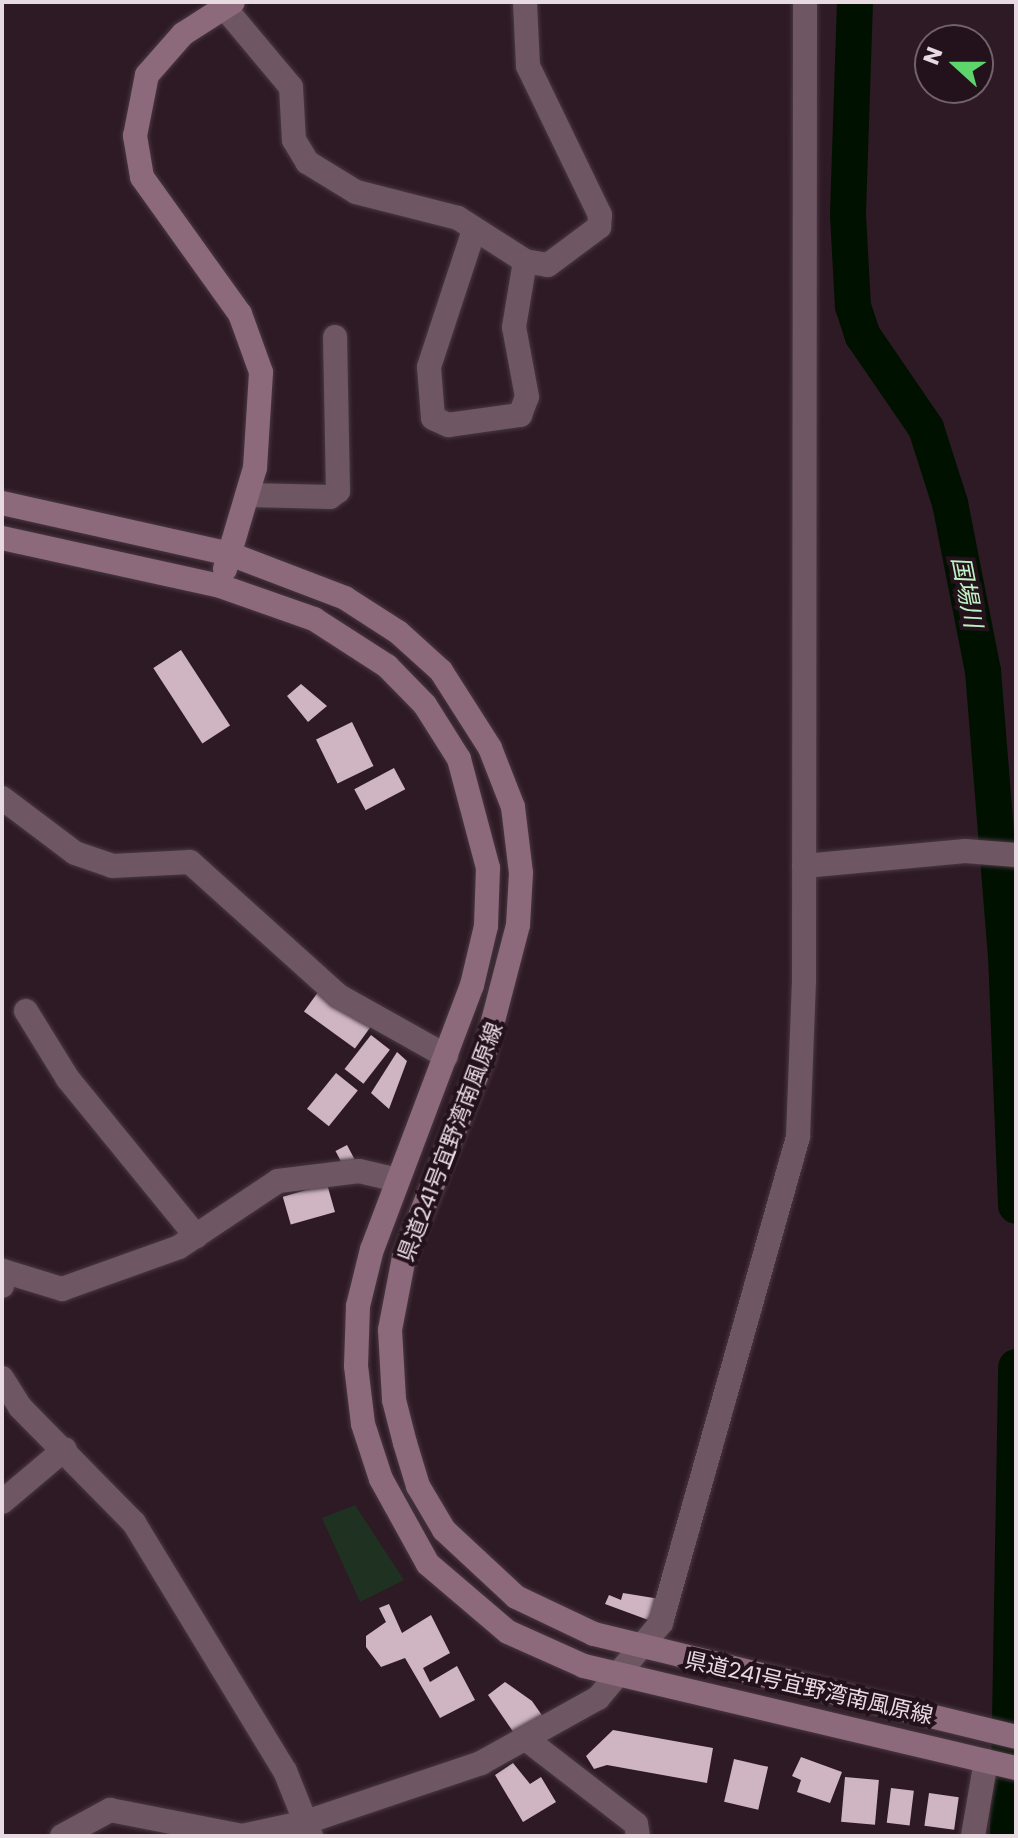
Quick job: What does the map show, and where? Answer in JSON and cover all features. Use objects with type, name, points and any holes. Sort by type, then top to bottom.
[{"type":"main road","points":[[220,586],[248,495],[262,411],[253,341],[142,177],[135,136],[147,75],[183,34],[228,4]]},
{"type":"main road","name":"県道241号宜野湾南風原線","points":[[2,503],[230,554],[345,598],[398,632],[472,711],[513,807],[521,873],[506,989],[404,1257],[390,1330],[394,1400],[418,1486],[475,1566],[553,1617],[641,1649],[1016,1737]]},
{"type":"main road","name":"県道241号宜野湾南風原線","points":[[2,538],[220,586],[353,639],[425,705],[459,759],[488,868],[486,926],[446,1056],[398,1180],[358,1306],[356,1366],[363,1424],[381,1479],[428,1564],[464,1601],[508,1632],[620,1676],[999,1764]]},
{"type":"street","points":[[228,4],[291,87],[294,140],[307,162],[356,192],[458,218],[525,261],[560,261],[599,227],[600,215],[528,66],[525,2]]},
{"type":"street","points":[[62,1836],[110,1810],[242,1836],[309,1829],[481,1763],[598,1698],[620,1676],[661,1623],[798,1137],[804,866],[805,2]]},
{"type":"street","points":[[474,230],[429,367],[433,418],[448,425],[520,415],[527,397],[514,327],[525,261]]},
{"type":"street","points":[[248,495],[330,497],[338,491],[335,337]]},
{"type":"street","points":[[2,798],[75,853],[112,866],[190,862],[339,996],[446,1056]]},
{"type":"street","points":[[804,866],[965,851],[1016,855]]},
{"type":"street","points":[[26,1011],[68,1079],[196,1236]]},
{"type":"street","points":[[2,1276],[62,1289],[196,1236],[278,1181],[359,1171],[398,1180]]},
{"type":"street","points":[[2,1378],[20,1407],[65,1449],[134,1523],[285,1771],[309,1829]]},
{"type":"street","points":[[2,1502],[65,1449]]},
{"type":"street","points":[[526,1739],[636,1824],[638,1836]]},
{"type":"street","points":[[973,1836],[999,1764]]},
{"type":"green space","points":[[355,1505],[404,1580],[360,1602],[322,1518]]},
{"type":"building","points":[[181,650],[230,725],[202,743],[153,668]]},
{"type":"building","points":[[301,684],[327,706],[308,722],[287,696]]},
{"type":"building","points":[[352,722],[373,766],[338,784],[316,740]]},
{"type":"building","points":[[394,768],[405,789],[366,810],[354,789]]},
{"type":"building","points":[[321,988],[372,1025],[355,1048],[304,1011]]},
{"type":"building","points":[[371,1035],[390,1050],[363,1084],[345,1069]]},
{"type":"building","points":[[397,1052],[407,1061],[389,1109],[371,1093]]},
{"type":"building","points":[[336,1073],[358,1091],[329,1126],[307,1109]]},
{"type":"building","points":[[347,1145],[357,1164],[345,1170],[336,1151]]},
{"type":"building","points":[[327,1184],[335,1212],[291,1225],[283,1197]]},
{"type":"building","points":[[623,1593],[660,1599],[651,1621],[605,1604],[609,1595],[621,1600]]},
{"type":"building","points":[[389,1604],[402,1633],[431,1615],[450,1653],[423,1668],[430,1682],[457,1666],[475,1700],[440,1718],[405,1658],[381,1667],[366,1647],[366,1636],[386,1622],[379,1608]]},
{"type":"building","points":[[505,1682],[532,1701],[546,1721],[518,1739],[488,1695]]},
{"type":"building","points":[[613,1730],[713,1748],[707,1783],[607,1765],[594,1769],[586,1756]]},
{"type":"building","points":[[801,1757],[842,1772],[830,1803],[797,1792],[801,1780],[792,1776]]},
{"type":"building","points":[[734,1759],[768,1767],[758,1810],[724,1802]]},
{"type":"building","points":[[513,1763],[530,1784],[541,1777],[556,1802],[523,1822],[495,1775]]},
{"type":"building","points":[[845,1777],[879,1780],[875,1825],[841,1822]]},
{"type":"building","points":[[891,1788],[914,1791],[910,1826],[887,1823]]},
{"type":"building","points":[[929,1793],[959,1797],[954,1830],[924,1826]]},
{"type":"waterway","name":"国場川","points":[[855,2],[848,215],[853,306],[863,336],[926,428],[950,503],[983,671],[1006,955],[1016,1206]]},
{"type":"waterway","name":"国場川","points":[[1008,1836],[1016,1367]]}]
